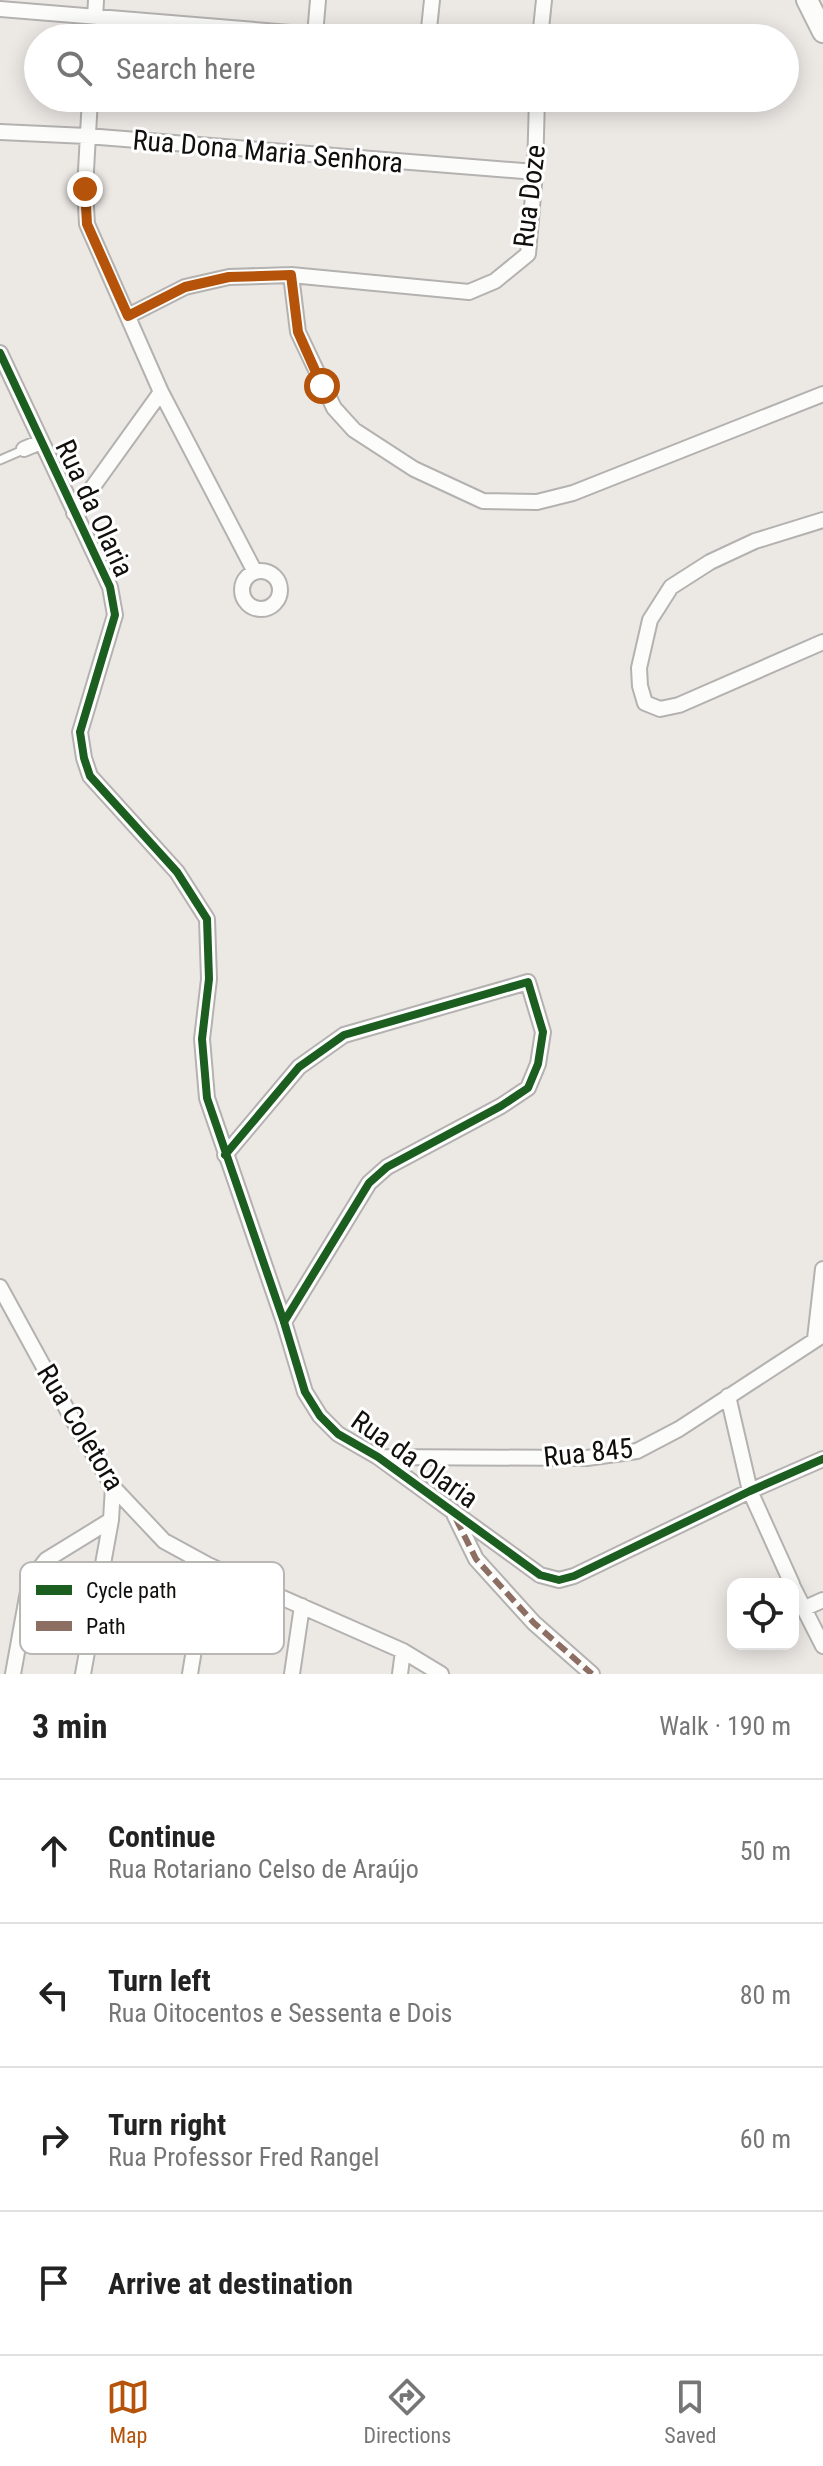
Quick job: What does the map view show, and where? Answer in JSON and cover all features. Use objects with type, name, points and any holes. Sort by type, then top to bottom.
[{"type":"street","points":[[95,24],[96,0]]},
{"type":"street","points":[[316,24],[318,0]]},
{"type":"street","points":[[429,24],[432,0]]},
{"type":"street","points":[[541,24],[544,0]]},
{"type":"street","points":[[807,0],[823,32]]},
{"type":"street","points":[[0,9],[188,24]]},
{"type":"street","points":[[89,112],[85,189],[87,224],[161,392],[255,572]]},
{"type":"street","name":"Rua Doze","points":[[291,275],[469,292],[495,281],[528,254],[537,112]]},
{"type":"street","name":"Rua Dona Maria Senhora","points":[[0,132],[87,136],[535,172]]},
{"type":"street","points":[[128,316],[185,287],[229,277],[291,275],[298,332],[334,408],[354,430],[414,469],[483,501],[537,502],[573,493],[823,394]]},
{"type":"street","name":"Rua da Olaria","points":[[0,353],[110,587],[115,615],[80,732],[84,758],[90,776],[177,872],[207,919],[209,979],[202,1039],[207,1098],[305,1392],[320,1416],[338,1434],[378,1457],[540,1575],[559,1580],[574,1576],[750,1491]]},
{"type":"street","points":[[74,513],[161,392]]},
{"type":"street","points":[[24,449],[41,442]]},
{"type":"street","points":[[823,520],[755,541],[710,562],[671,587],[650,620],[639,668],[640,686],[645,703],[660,709],[679,705],[823,642]]},
{"type":"street","points":[[225,1155],[299,1067],[344,1035],[528,982],[543,1032],[538,1064],[528,1088],[501,1106],[387,1167],[369,1183],[284,1322]]},
{"type":"street","points":[[819,1337],[823,1269]]},
{"type":"street","name":"Rua Coletora","points":[[0,1287],[113,1487],[164,1541],[202,1562]]},
{"type":"street","name":"Rua 845","points":[[378,1457],[587,1458],[637,1451],[679,1429],[819,1337]]},
{"type":"street","points":[[728,1396],[750,1491],[788,1578]]},
{"type":"street","points":[[750,1491],[823,1459]]},
{"type":"street","points":[[103,1562],[113,1487]]},
{"type":"street","points":[[452,1511],[476,1559],[534,1623],[592,1674]]},
{"type":"street","points":[[44,1562],[111,1520]]},
{"type":"street","name":"Rua Coletora","points":[[284,1598],[403,1651],[441,1674]]},
{"type":"street","points":[[803,1609],[823,1600]]},
{"type":"street","points":[[799,1601],[823,1646]]},
{"type":"street","points":[[292,1674],[302,1606]]},
{"type":"street","points":[[13,1674],[20,1635]]},
{"type":"street","points":[[400,1674],[403,1651]]},
{"type":"street","points":[[83,1674],[87,1654]]},
{"type":"street","points":[[190,1674],[193,1654]]},
{"type":"lane","points":[[0,460],[24,449]]},
{"type":"marked path","points":[[456,1519],[476,1559],[534,1623],[592,1674]]},
{"type":"cycle path","points":[[0,353],[110,587],[115,615],[80,732],[84,758],[90,776],[177,872],[207,919],[209,979],[202,1039],[207,1098],[305,1392],[320,1416],[338,1434],[378,1457],[540,1575],[559,1580],[574,1576],[823,1459]]},
{"type":"cycle path","points":[[225,1155],[299,1067],[344,1035],[528,982],[543,1032],[538,1064],[528,1088],[501,1106],[387,1167],[369,1183],[284,1322]]},
{"type":"route","points":[[85,189],[87,224],[128,316],[185,287],[229,277],[291,275],[298,332],[322,386]]}]
